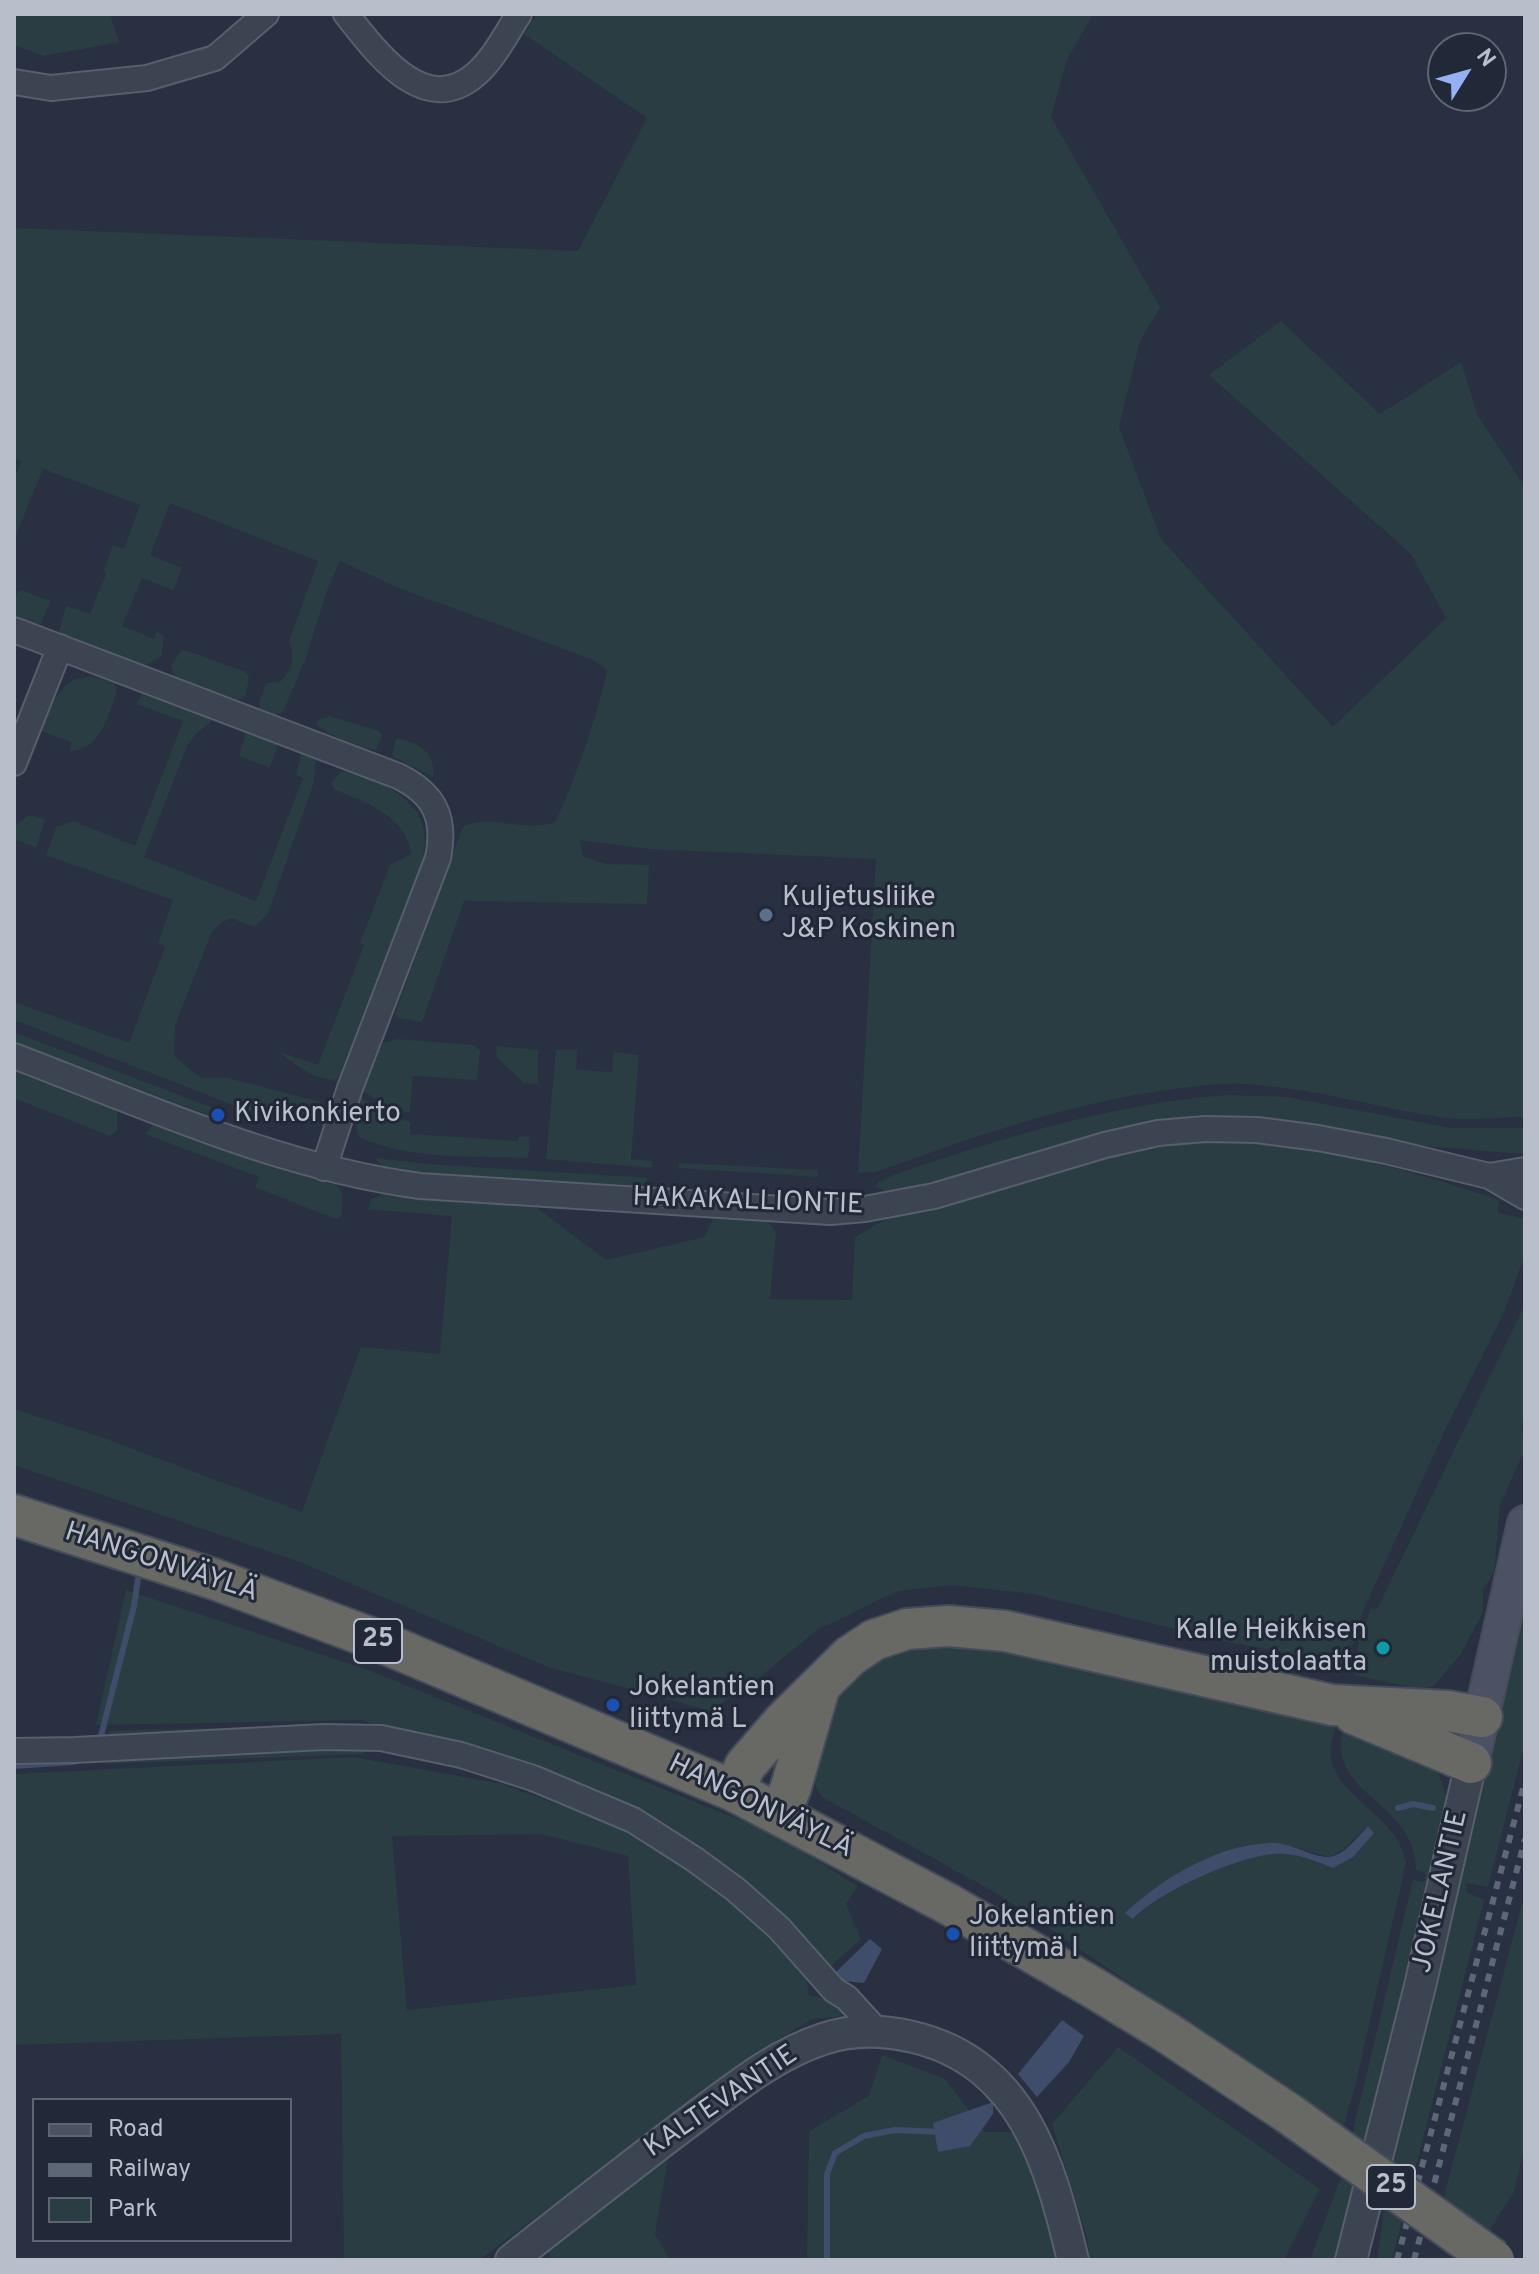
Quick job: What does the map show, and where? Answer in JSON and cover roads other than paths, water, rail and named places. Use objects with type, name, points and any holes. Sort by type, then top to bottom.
[{"type":"highway","name":"HANGONVÄYLÄ","points":[[14,1515],[214,1579],[374,1639],[734,1791],[950,1905],[1166,2032],[1288,2113],[1494,2260]]},
{"type":"highway","points":[[734,1791],[745,1766],[783,1722],[850,1656],[874,1640],[907,1629],[948,1626],[1005,1631],[1332,1705],[1448,1711],[1482,1717]]},
{"type":"highway","points":[[780,1815],[819,1689]]},
{"type":"highway","points":[[1332,1705],[1471,1763]]},
{"type":"main road","name":"JOKELANTIE","points":[[1471,1763],[1525,1523]]},
{"type":"street","points":[[14,82],[51,88],[147,78],[215,58],[266,14]]},
{"type":"street","points":[[346,14],[399,74],[427,86],[445,87],[459,85],[475,75],[487,63],[519,14]]},
{"type":"street","points":[[14,630],[398,776],[412,783],[433,804],[443,836],[438,858],[350,1088],[324,1168]]},
{"type":"street","points":[[14,763],[60,647]]},
{"type":"street","name":"HAKAKALLIONTIE","points":[[14,1056],[262,1149],[324,1168],[420,1186],[830,1212],[934,1196],[1105,1145],[1158,1133],[1205,1129],[1257,1130],[1318,1138],[1489,1176],[1525,1197]]},
{"type":"street","name":"HAKAKALLIONTIE","points":[[1489,1176],[1525,1170]]},
{"type":"street","points":[[14,1751],[323,1737],[381,1738],[461,1755],[533,1778],[633,1820],[735,1889],[779,1928],[834,1990],[847,1998],[877,2031]]},
{"type":"street","name":"JOKELANTIE","points":[[1351,2260],[1420,1986],[1471,1763]]},
{"type":"street","name":"KALTEVANTIE","points":[[511,2260],[646,2153],[767,2066],[822,2039],[877,2031],[947,2048],[975,2064],[998,2085],[1033,2134],[1043,2155],[1058,2196],[1073,2260]]},
{"type":"water","points":[[1368,1826],[1374,1833],[1353,1857],[1333,1868],[1285,1854],[1250,1859],[1183,1886],[1145,1908],[1133,1919],[1125,1913],[1173,1876],[1209,1857],[1248,1845],[1268,1843],[1316,1855],[1335,1856]]},
{"type":"water","points":[[870,1939],[882,1949],[864,1983],[843,1981],[835,1973]]},
{"type":"water","points":[[1062,2020],[1084,2036],[1069,2062],[1037,2097],[1018,2074]]},
{"type":"water","points":[[993,2102],[993,2114],[970,2146],[938,2152],[933,2123]]},
{"type":"waterway","points":[[100,1740],[138,1579]]},
{"type":"waterway","points":[[14,1766],[74,1762]]},
{"type":"waterway","points":[[1398,1808],[1413,1804],[1433,1808]]},
{"type":"waterway","points":[[827,2260],[827,2174],[835,2153],[864,2136],[895,2130],[943,2132]]},
{"type":"railway","points":[[1397,2260],[1525,1781]]},
{"type":"railway","points":[[1414,2260],[1525,1839]]},
{"type":"place","name":"Kuljetusliike J&P Koskinen","points":[[766,915]]},
{"type":"place","name":"Kivikonkierto","points":[[218,1115]]},
{"type":"place","name":"Kalle Heikkisen muistolaatta","points":[[1383,1648]]},
{"type":"place","name":"Jokelantien liittymä L","points":[[613,1705]]},
{"type":"place","name":"Jokelantien liittymä I","points":[[953,1934]]}]
